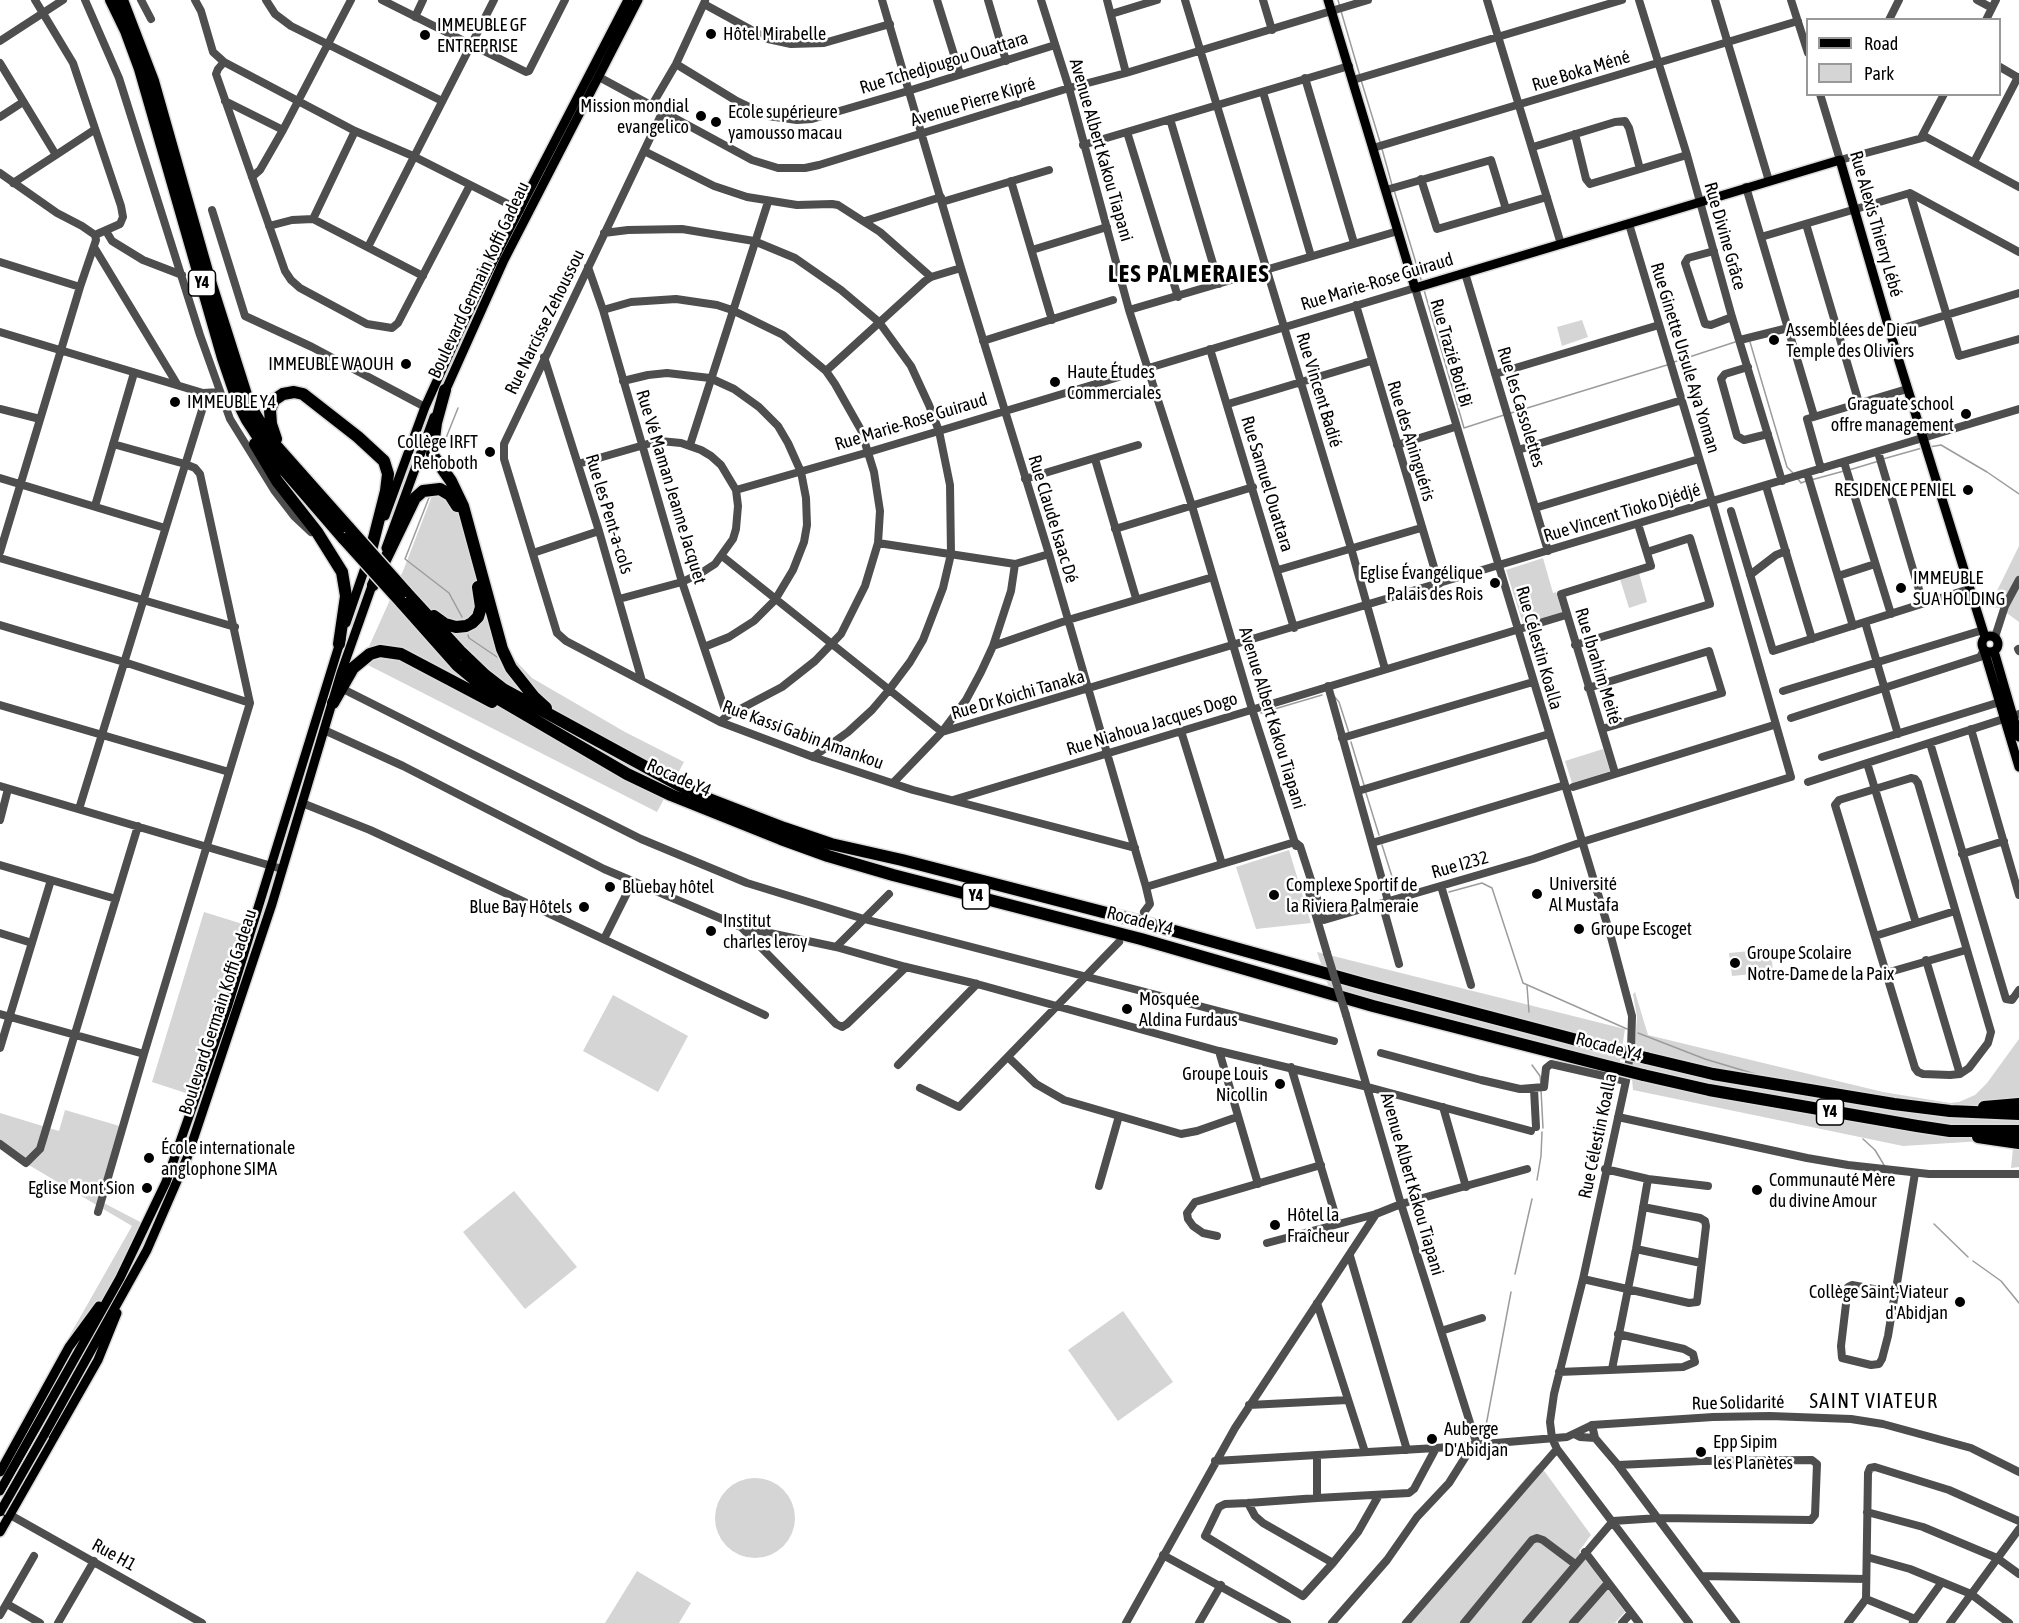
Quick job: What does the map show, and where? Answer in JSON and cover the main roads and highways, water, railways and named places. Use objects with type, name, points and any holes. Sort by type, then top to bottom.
[{"type":"highway","name":"Y4","points":[[111,0],[138,63],[223,358],[247,420],[266,449],[346,534]]},
{"type":"highway","name":"Y4","points":[[122,0],[153,81],[245,392],[261,425],[346,534]]},
{"type":"highway","points":[[445,390],[436,423],[432,454],[451,481],[463,506],[502,649],[511,669],[534,697],[576,730]]},
{"type":"highway","points":[[286,459],[271,424],[270,410],[274,400],[283,394],[294,392],[309,397],[384,461],[388,474],[386,491],[369,558]]},
{"type":"highway","points":[[247,420],[260,454],[277,481],[338,562],[345,583],[346,596],[339,644]]},
{"type":"highway","points":[[373,585],[415,498],[423,491],[440,489],[450,495],[457,505],[481,596],[481,607],[478,617],[472,622],[466,626],[456,627],[445,624],[417,604]]},
{"type":"highway","name":"Rocade Y4","points":[[346,534],[403,597],[457,665],[477,684],[543,727],[627,774],[671,795],[828,856],[1142,939],[1373,1006],[1643,1075],[1728,1094],[1950,1131],[2019,1131]]},
{"type":"highway","name":"Rocade Y4","points":[[403,597],[417,604],[485,675],[523,702],[709,799],[831,844],[1142,922],[1364,984],[1713,1074],[1950,1111],[2019,1114]]},
{"type":"highway","points":[[333,703],[339,687],[362,659],[380,651],[393,651],[419,662],[543,727]]},
{"type":"highway","points":[[1950,1111],[2019,1104]]},
{"type":"highway","points":[[1950,1131],[2019,1143]]},
{"type":"main road","name":"Boulevard Germain Koffi Gadeau","points":[[0,1510],[120,1278],[158,1201],[177,1153],[228,1005],[339,644],[425,407],[483,281],[628,0]]},
{"type":"main road","name":"Boulevard Germain Koffi Gadeau","points":[[339,687],[421,449],[445,390],[504,260],[638,0]]},
{"type":"main road","name":"Rue Trazié Boti Bi","points":[[1328,0],[1415,288]]},
{"type":"main road","name":"Rue Marie-Rose Guiraud","points":[[1415,288],[1840,160]]},
{"type":"main road","name":"Rue Alexis Thierry Lébé","points":[[1840,160],[1969,589],[1988,635]]},
{"type":"main road","points":[[1989,650],[1998,644],[1988,635],[1982,642],[1989,650],[2019,737]]},
{"type":"main road","points":[[1989,650],[2000,702],[2012,716],[2019,767]]},
{"type":"main road","name":"Boulevard Germain Koffi Gadeau","points":[[0,1491],[39,1433],[129,1283],[162,1217],[187,1158],[282,869],[333,703]]},
{"type":"main road","points":[[0,1472],[69,1347],[120,1278]]},
{"type":"main road","points":[[0,1532],[99,1360],[129,1283]]},
{"type":"waterway","points":[[1338,0],[1340,7]]},
{"type":"waterway","points":[[1341,11],[1360,76]]},
{"type":"waterway","points":[[1361,80],[1380,142]]},
{"type":"waterway","points":[[1382,149],[1392,185]]},
{"type":"waterway","points":[[1394,190],[1422,283]]},
{"type":"waterway","points":[[1424,290],[1464,428],[1504,415]]},
{"type":"waterway","points":[[1674,362],[1735,342]]},
{"type":"waterway","points":[[1750,342],[1787,467],[1793,473]]},
{"type":"waterway","points":[[1511,413],[1667,365]]},
{"type":"waterway","points":[[446,438],[458,408]]},
{"type":"waterway","points":[[1929,447],[1941,445],[2019,494]]},
{"type":"waterway","points":[[1883,459],[1922,448]]},
{"type":"waterway","points":[[1849,470],[1879,461]]},
{"type":"waterway","points":[[1811,480],[1844,471]]},
{"type":"waterway","points":[[1798,479],[1801,483],[1806,481]]},
{"type":"waterway","points":[[430,495],[405,559],[449,593],[462,617]]},
{"type":"waterway","points":[[468,635],[497,657]]},
{"type":"waterway","points":[[1261,713],[1322,695]]},
{"type":"waterway","points":[[1334,696],[1339,702],[1349,733]]},
{"type":"waterway","points":[[1351,742],[1364,785]]},
{"type":"waterway","points":[[1366,793],[1379,835]]},
{"type":"waterway","points":[[1382,845],[1395,886]]},
{"type":"waterway","points":[[1449,892],[1482,883],[1492,888],[1523,983],[1627,1029]]},
{"type":"waterway","points":[[1527,986],[1529,1012]]},
{"type":"waterway","points":[[1638,1033],[1705,1059],[1765,1077]]},
{"type":"waterway","points":[[1532,1065],[1540,1076],[1541,1085]]},
{"type":"waterway","points":[[1541,1090],[1543,1128]]},
{"type":"waterway","points":[[1537,1180],[1542,1132]]},
{"type":"waterway","points":[[1863,1139],[1875,1150],[1884,1165]]},
{"type":"waterway","points":[[1515,1274],[1532,1199]]},
{"type":"waterway","points":[[1934,1224],[1968,1257]]},
{"type":"waterway","points":[[1973,1261],[2001,1281],[2019,1303]]},
{"type":"waterway","points":[[1485,1431],[1511,1292]]},
{"type":"place","name":"Hôtel Mirabelle","points":[[711,34]]},
{"type":"place","name":"IMMEUBLE GF ENTREPRISE","points":[[425,35]]},
{"type":"place","name":"Mission mondial evangelico","points":[[701,116]]},
{"type":"place","name":"Ecole supérieure yamousso macau","points":[[716,122]]},
{"type":"place","name":"Assemblées de Dieu Temple des Oliviers","points":[[1774,340]]},
{"type":"place","name":"IMMEUBLE WAOUH","points":[[406,364]]},
{"type":"place","name":"Haute Études Commerciales","points":[[1055,382]]},
{"type":"place","name":"IMMEUBLE Y4","points":[[175,402]]},
{"type":"place","name":"Graguate school offre management","points":[[1966,414]]},
{"type":"place","name":"Collège IRFT Rehoboth","points":[[490,452]]},
{"type":"place","name":"RESIDENCE PENIEL","points":[[1968,490]]},
{"type":"place","name":"Eglise Évangélique Palais des Rois","points":[[1495,583]]},
{"type":"place","name":"IMMEUBLE SUA HOLDING","points":[[1901,588]]},
{"type":"place","name":"Bluebay hôtel","points":[[610,887]]},
{"type":"place","name":"Université Al Mustafa","points":[[1537,894]]},
{"type":"place","name":"Complexe Sportif de la Riviera Palmeraie","points":[[1274,895]]},
{"type":"place","name":"Blue Bay Hôtels","points":[[584,907]]},
{"type":"place","name":"Groupe Escoget","points":[[1579,929]]},
{"type":"place","name":"Institut charles leroy","points":[[711,931]]},
{"type":"place","name":"Groupe Scolaire Notre-Dame de la Paix","points":[[1735,963]]},
{"type":"place","name":"Mosquée Aldina Furdaus","points":[[1127,1009]]},
{"type":"place","name":"Groupe Louis Nicollin","points":[[1280,1084]]},
{"type":"place","name":"École internationale anglophone SIMA","points":[[149,1158]]},
{"type":"place","name":"Eglise Mont Sion","points":[[147,1188]]},
{"type":"place","name":"Communauté Mère du divine Amour","points":[[1757,1190]]},
{"type":"place","name":"Hôtel la Fraîcheur","points":[[1275,1225]]},
{"type":"place","name":"Collège Saint-Viateur d'Abidjan","points":[[1960,1302]]},
{"type":"place","name":"Auberge D'Abidjan","points":[[1432,1439]]},
{"type":"place","name":"Epp Sipim les Planètes","points":[[1701,1452]]},
{"type":"district","name":"LES PALMERAIES","points":[[1189,274]]},
{"type":"district","name":"SAINT VIATEUR","points":[[1874,1402]]}]
